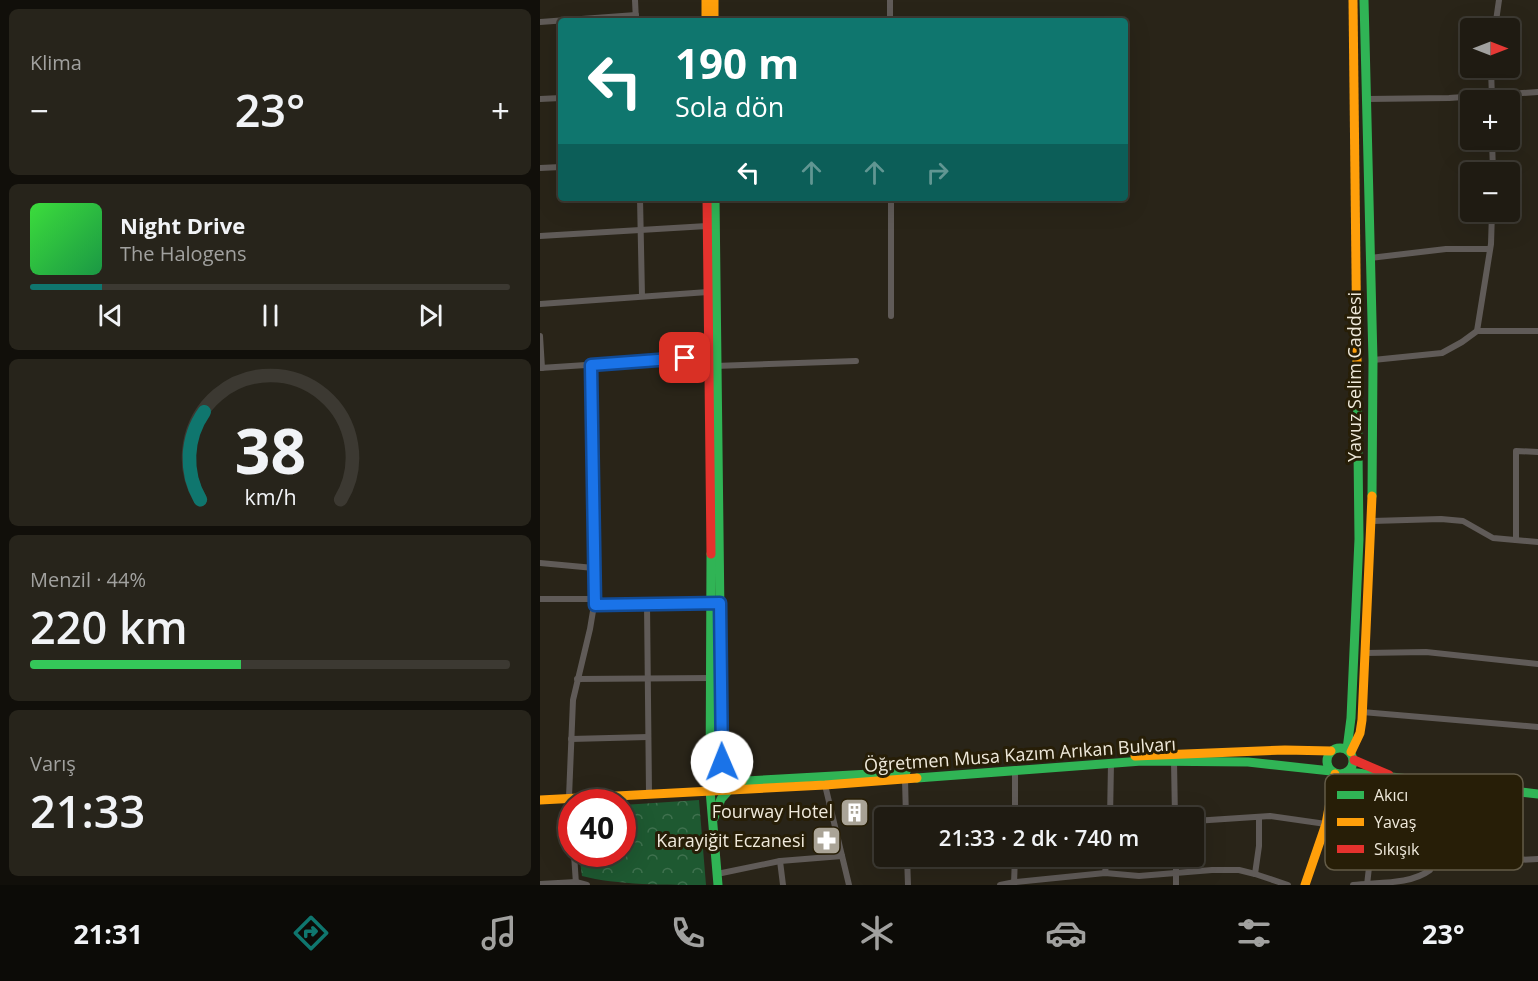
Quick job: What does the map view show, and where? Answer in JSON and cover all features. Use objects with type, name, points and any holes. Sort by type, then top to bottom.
[{"type":"street","points":[[635,0],[636,18]]},
{"type":"street","points":[[706,0],[706,18]]},
{"type":"street","points":[[714,0],[714,18]]},
{"type":"street","points":[[890,0],[890,18]]},
{"type":"street","name":"Yavuz Selim Caddesi","points":[[1351,754],[1359,539],[1353,0]]},
{"type":"street","name":"Yavuz Selim Caddesi","points":[[1351,754],[1360,733],[1362,712],[1372,521],[1373,360],[1364,0]]},
{"type":"street","points":[[1496,18],[1499,0]]},
{"type":"street","points":[[540,22],[558,21]]},
{"type":"street","points":[[1520,94],[1538,92]]},
{"type":"street","points":[[540,99],[558,98]]},
{"type":"street","points":[[1367,99],[1460,98]]},
{"type":"street","points":[[540,168],[558,167]]},
{"type":"street","points":[[640,201],[642,296]]},
{"type":"street","points":[[707,201],[708,292],[712,363]]},
{"type":"street","points":[[712,823],[725,786],[722,762],[716,603],[712,363],[715,201]]},
{"type":"street","points":[[891,201],[891,316]]},
{"type":"street","points":[[1477,331],[1490,249],[1491,222]]},
{"type":"street","points":[[540,236],[707,226]]},
{"type":"street","points":[[1370,258],[1446,249],[1490,249]]},
{"type":"street","points":[[540,304],[708,292]]},
{"type":"street","points":[[1358,361],[1442,353],[1477,331],[1538,331]]},
{"type":"street","points":[[540,336],[541,368],[591,365],[856,362]]},
{"type":"street","points":[[569,789],[573,700],[595,602],[591,365]]},
{"type":"street","points":[[1516,540],[1516,451],[1538,452]]},
{"type":"street","points":[[1372,521],[1442,519],[1463,521],[1493,538],[1538,542]]},
{"type":"street","points":[[540,563],[594,568]]},
{"type":"street","points":[[540,599],[647,604],[716,603]]},
{"type":"street","points":[[716,603],[710,787],[718,885]]},
{"type":"street","points":[[647,604],[649,793]]},
{"type":"street","points":[[1365,652],[1426,652],[1538,664]]},
{"type":"street","points":[[577,679],[712,678]]},
{"type":"street","points":[[1362,712],[1538,727]]},
{"type":"street","points":[[571,738],[648,737]]},
{"type":"street","points":[[1338,774],[1333,772],[1327,759],[1331,751],[1339,747],[1387,774]]},
{"type":"street","name":"Öğretmen Musa Kazım Arıkan Bulvarı","points":[[725,786],[742,781],[825,781],[1228,751],[1331,751]]},
{"type":"street","points":[[1348,772],[1353,765],[1351,754]]},
{"type":"street","points":[[1110,760],[1110,807]]},
{"type":"street","name":"Öğretmen Musa Kazım Arıkan Bulvarı","points":[[636,794],[725,786],[905,778],[1110,760],[1248,762],[1333,772]]},
{"type":"street","points":[[1174,761],[1175,807]]},
{"type":"street","points":[[722,762],[742,781]]},
{"type":"street","points":[[1014,770],[1015,807]]},
{"type":"street","points":[[1343,774],[1348,772],[1358,774]]},
{"type":"street","points":[[905,778],[906,807]]},
{"type":"street","points":[[825,781],[849,885]]},
{"type":"street","points":[[1523,793],[1538,794]]},
{"type":"street","name":"Öğretmen Musa Kazım Arıkan Bulvarı","points":[[540,802],[558,799]]},
{"type":"street","points":[[1204,820],[1279,816],[1325,824]]},
{"type":"street","points":[[1255,874],[1259,846],[1259,817]]},
{"type":"street","points":[[1305,885],[1325,827]]},
{"type":"street","points":[[717,874],[780,861],[843,856]]},
{"type":"street","points":[[1523,860],[1538,859]]},
{"type":"street","points":[[780,861],[783,885]]},
{"type":"street","points":[[575,867],[576,883]]},
{"type":"street","points":[[908,867],[908,885]]},
{"type":"street","points":[[1015,867],[1015,883]]},
{"type":"street","points":[[1105,873],[1106,867]]},
{"type":"street","points":[[1176,867],[1176,885]]},
{"type":"street","points":[[1000,885],[1105,873],[1127,875],[1230,870],[1255,874],[1288,885]]},
{"type":"street","points":[[1353,885],[1402,883],[1422,876],[1430,870]]},
{"type":"street","points":[[1127,875],[1128,885]]},
{"type":"street","points":[[1086,876],[1086,885]]},
{"type":"street","points":[[1422,876],[1422,885]]},
{"type":"street","points":[[540,884],[587,885]]},
{"type":"green space","points":[[699,800],[706,885],[626,883],[582,876],[581,867],[636,867],[636,804]]},
{"type":"traffic: fast","points":[[1364,0],[1373,360],[1372,496]]},
{"type":"traffic: fast","points":[[715,201],[722,782]]},
{"type":"traffic: fast","points":[[1347,749],[1351,718],[1359,539],[1357,362]]},
{"type":"traffic: fast","points":[[711,554],[710,790],[718,885]]},
{"type":"traffic: fast","points":[[1340,748],[1349,752],[1353,761],[1349,770],[1340,774],[1331,770],[1327,761],[1331,752],[1340,748]]},
{"type":"traffic: fast","points":[[917,778],[1142,761],[1248,762],[1331,771]]},
{"type":"traffic: fast","points":[[710,783],[906,772]]},
{"type":"traffic: fast","points":[[1348,772],[1365,774]]},
{"type":"traffic: fast","points":[[714,818],[721,799],[729,790]]},
{"type":"traffic: fast","points":[[1523,792],[1538,794]]},
{"type":"traffic: slow","points":[[706,0],[706,18]]},
{"type":"traffic: slow","points":[[714,0],[714,18]]},
{"type":"traffic: slow","points":[[1353,0],[1357,362]]},
{"type":"traffic: slow","points":[[1351,752],[1360,733],[1362,720],[1372,496]]},
{"type":"traffic: slow","points":[[1135,756],[1285,750],[1331,751]]},
{"type":"traffic: slow","points":[[722,762],[742,781]]},
{"type":"traffic: slow","points":[[540,800],[917,778]]},
{"type":"traffic: slow","points":[[1305,885],[1325,827]]},
{"type":"traffic: jam","points":[[707,201],[711,554]]},
{"type":"traffic: jam","points":[[1354,760],[1387,774]]},
{"type":"place","name":"Fourway Hotel","points":[[854,812]]},
{"type":"place","name":"Karayiğit Eczanesi","points":[[826,841]]},
{"type":"route","points":[[685,358],[591,365],[595,605],[720,603],[722,762]]}]
